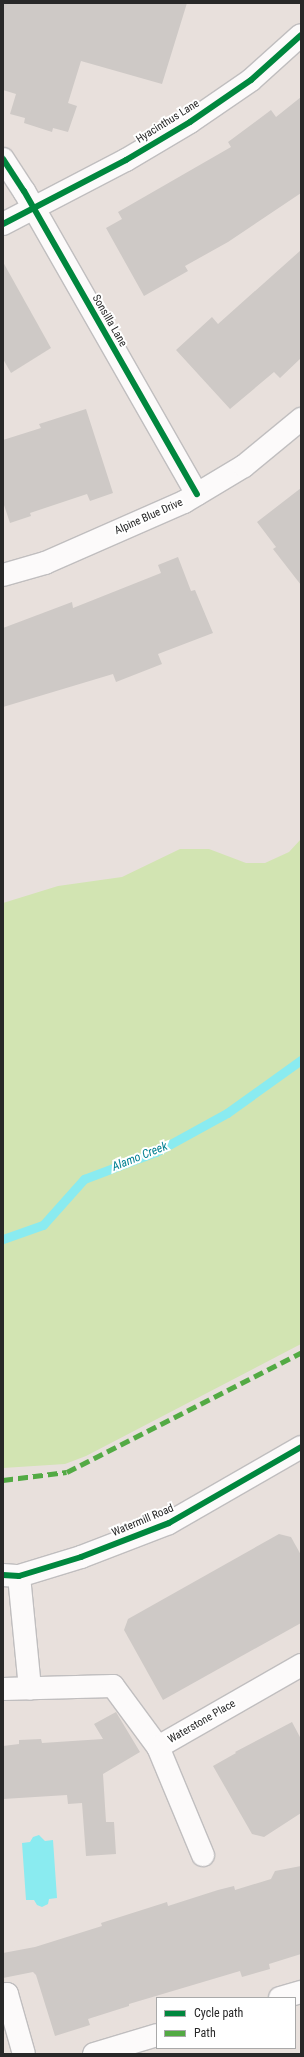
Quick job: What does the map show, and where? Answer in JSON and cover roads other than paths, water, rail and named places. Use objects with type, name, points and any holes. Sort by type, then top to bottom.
[{"type":"street","name":"Hyacinthus Lane","points":[[3,224],[34,209],[190,122],[251,80],[301,35]]},
{"type":"street","name":"Sonsilla Lane","points":[[3,159],[34,209],[197,494]]},
{"type":"street","name":"Alpine Blue Drive","points":[[3,576],[45,563],[197,494],[244,466],[301,419]]},
{"type":"street","name":"Watermill Road","points":[[11,1576],[81,1557],[169,1523],[301,1448]]},
{"type":"street","points":[[11,1576],[30,1688]]},
{"type":"street","name":"Waterstone Place","points":[[3,1689],[113,1686],[158,1748],[301,1665]]},
{"type":"street","points":[[158,1748],[203,1855]]},
{"type":"street","points":[[284,1997],[301,1992]]},
{"type":"street","points":[[3,1995],[7,1994],[24,2054]]},
{"type":"street","points":[[94,2054],[156,2035]]},
{"type":"water","points":[[39,1835],[45,1841],[53,1840],[57,1898],[49,1899],[48,1904],[42,1907],[37,1905],[34,1900],[26,1900],[22,1843],[30,1842],[33,1837]]},
{"type":"waterway","name":"Alamo Creek","points":[[3,1239],[43,1225],[84,1179],[156,1152],[227,1113],[301,1060]]}]
